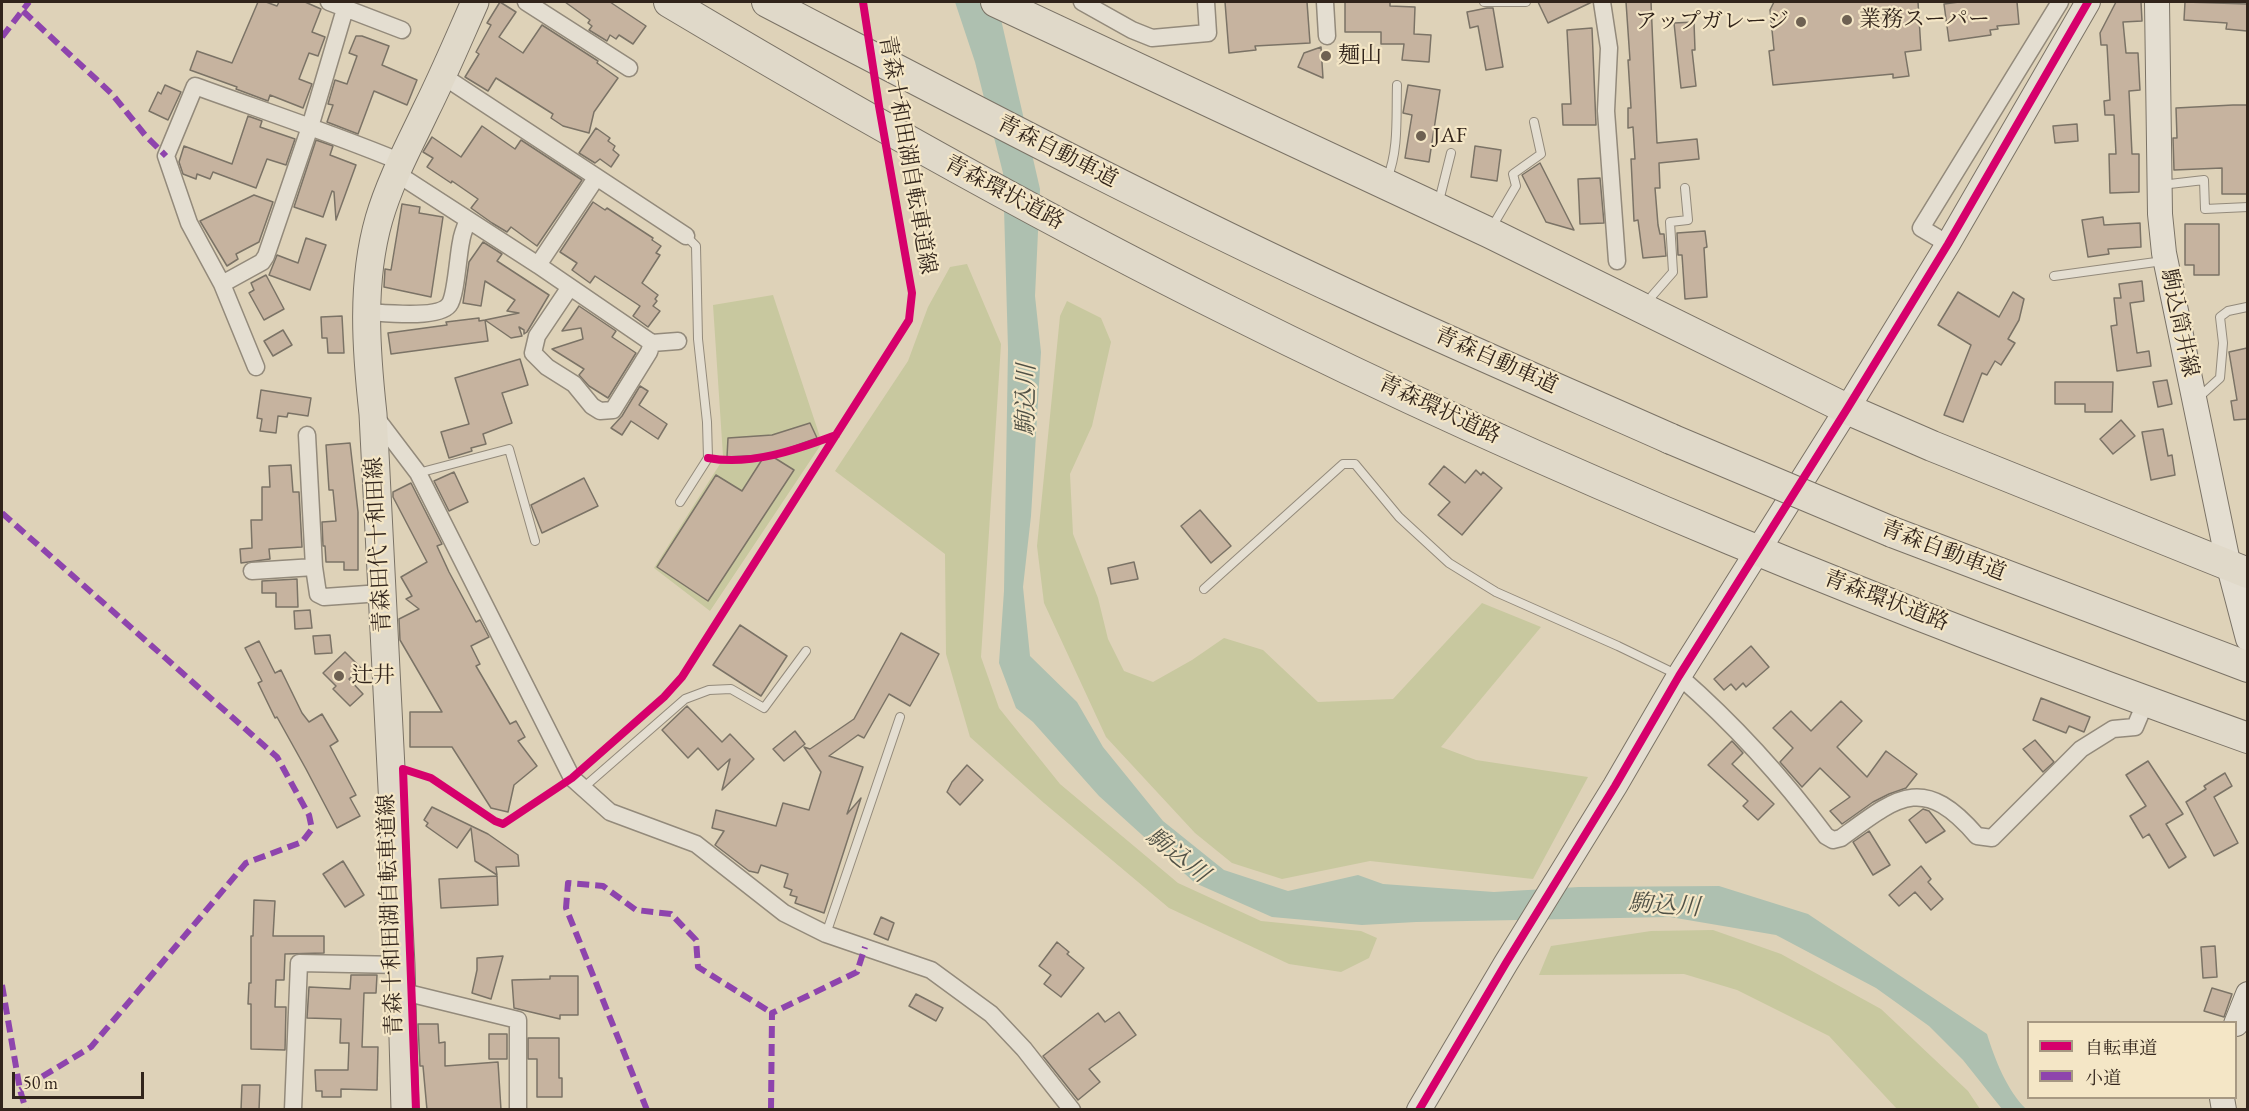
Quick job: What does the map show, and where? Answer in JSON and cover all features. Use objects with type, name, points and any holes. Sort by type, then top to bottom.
[{"type":"highway","name":"青森環状道路","points":[[669,2],[944,162],[1230,311],[1394,390],[1573,472],[1757,551],[2247,738]]},
{"type":"highway","name":"青森自動車道","points":[[767,2],[979,113],[1352,297],[1671,439],[1892,532],[2247,668]]},
{"type":"highway","points":[[996,2],[1490,233],[1847,409],[2238,570]]},
{"type":"main road","name":"青森田代十和田線","points":[[405,1110],[401,964],[373,414],[367,347],[367,312],[371,256],[379,220],[399,168],[475,2]]},
{"type":"street","points":[[329,2],[402,30]]},
{"type":"street","points":[[526,2],[629,68]]},
{"type":"street","points":[[1082,2],[1132,30],[1152,38],[1208,33],[1206,2]]},
{"type":"street","points":[[1325,2],[1327,36]]},
{"type":"street","points":[[1602,2],[1609,48],[1606,111],[1617,261]]},
{"type":"street","points":[[1948,244],[1921,228],[2060,2]]},
{"type":"street","points":[[1419,1110],[1679,676],[1948,244],[2088,2]]},
{"type":"street","name":"駒込筒井線","points":[[2157,2],[2159,186],[2166,260],[2195,401],[2238,570],[2247,639]]},
{"type":"street","points":[[222,284],[262,262],[266,256],[310,127],[345,9]]},
{"type":"street","points":[[443,76],[686,236]]},
{"type":"street","points":[[2009,85],[2030,100]]},
{"type":"street","points":[[256,367],[222,284],[189,223],[166,156],[195,86],[310,127],[399,168],[468,219],[652,343],[678,342]]},
{"type":"street","points":[[538,265],[596,177]]},
{"type":"street","points":[[367,312],[426,313],[440,311],[449,305],[453,296],[461,242],[468,219]]},
{"type":"street","points":[[570,287],[537,336],[533,353],[547,367],[574,384],[592,406],[600,411],[613,411],[649,352],[652,343]]},
{"type":"street","points":[[373,414],[418,473],[572,778],[610,812],[696,844],[784,914],[826,934],[931,970],[991,1014],[1024,1050],[1072,1110]]},
{"type":"street","points":[[307,435],[314,567],[318,594],[324,597],[381,593]]},
{"type":"street","points":[[252,571],[314,567]]},
{"type":"street","points":[[1679,676],[1701,695],[1779,775],[1826,836],[1833,840],[1841,838],[1887,805],[1906,798],[1924,797],[1939,803],[1977,836],[1992,838],[2081,749],[2113,729],[2135,728],[2146,701]]},
{"type":"street","points":[[293,1110],[299,963],[401,964]]},
{"type":"street","points":[[401,993],[518,1020],[518,1110]]},
{"type":"street","points":[[2236,1021],[2247,994]]},
{"type":"lane","points":[[1484,2],[1526,2]]},
{"type":"lane","points":[[1385,184],[1391,169],[1396,137],[1396,85]]},
{"type":"lane","points":[[1490,233],[1495,219],[1516,186],[1513,174],[1541,154],[1534,122]]},
{"type":"lane","points":[[1437,208],[1451,153]]},
{"type":"lane","points":[[2159,186],[2204,180],[2205,209],[2247,207]]},
{"type":"lane","points":[[1648,311],[1652,296],[1673,272],[1670,222],[1688,220],[1685,188]]},
{"type":"lane","points":[[680,502],[708,458],[707,422],[698,339],[696,246],[686,236]]},
{"type":"lane","points":[[2054,276],[2166,260]]},
{"type":"lane","points":[[2195,401],[2220,378],[2223,343],[2220,317],[2228,311],[2247,307]]},
{"type":"lane","points":[[678,342],[698,339]]},
{"type":"lane","points":[[418,473],[509,449],[535,541]]},
{"type":"lane","points":[[1204,590],[1343,464],[1355,464],[1399,517],[1449,563],[1496,592],[1618,646],[1679,676]]},
{"type":"lane","points":[[583,788],[685,699],[709,690],[731,689],[764,708],[806,651]]},
{"type":"lane","points":[[826,934],[900,717]]},
{"type":"green space","points":[[967,264],[1001,344],[981,657],[999,708],[1060,784],[1178,883],[1261,921],[1361,931],[1377,938],[1369,958],[1341,972],[1289,964],[1169,908],[1044,803],[970,737],[946,654],[945,554],[835,471],[908,361],[928,307],[950,267]]},
{"type":"green space","points":[[773,295],[822,443],[710,611],[654,568],[723,456],[713,305]]},
{"type":"green space","points":[[1067,301],[1101,318],[1111,342],[1092,426],[1070,474],[1073,534],[1098,598],[1108,639],[1124,671],[1153,682],[1192,660],[1224,638],[1263,650],[1318,702],[1393,699],[1482,603],[1541,627],[1441,747],[1476,760],[1588,777],[1533,879],[1370,861],[1282,879],[1232,863],[1195,833],[1106,737],[1044,603],[1037,546],[1060,316]]},
{"type":"green space","points":[[1713,930],[1781,954],[1881,1009],[1968,1091],[1980,1109],[1897,1109],[1829,1036],[1737,990],[1684,974],[1539,975],[1551,946],[1651,931]]},
{"type":"water","name":"駒込川","points":[[955,2],[997,2],[1040,189],[1035,296],[1041,352],[1031,516],[1023,587],[1030,656],[1077,702],[1103,747],[1163,821],[1224,870],[1288,891],[1358,875],[1383,884],[1494,892],[1579,887],[1719,886],[1808,914],[1987,1034],[2002,1074],[2026,1109],[2002,1109],[1963,1060],[1929,1026],[1876,988],[1776,935],[1670,917],[1362,925],[1272,917],[1195,883],[1099,796],[1033,722],[1016,708],[999,663],[1004,591],[1008,349],[1003,173],[975,62]]},
{"type":"building","points":[[258,2],[277,6],[279,2],[305,2],[321,9],[312,32],[325,37],[318,56],[309,53],[299,79],[312,84],[303,108],[270,95],[268,101],[190,70],[197,51],[232,63]]},
{"type":"building","points":[[500,2],[516,12],[499,37],[523,53],[542,25],[598,61],[597,63],[618,78],[594,112],[589,133],[563,126],[551,118],[553,114],[496,78],[488,91],[465,77],[479,54],[476,52],[491,25],[487,23]]},
{"type":"building","points":[[565,2],[610,2],[646,26],[633,44],[619,35],[616,39],[610,35],[607,41],[589,30],[592,26],[588,23],[590,20]]},
{"type":"building","points":[[1225,2],[1307,2],[1310,43],[1255,46],[1256,50],[1229,53]]},
{"type":"building","points":[[1345,2],[1390,2],[1390,6],[1415,7],[1414,34],[1431,35],[1429,62],[1402,60],[1404,44],[1381,44],[1381,32],[1345,32]]},
{"type":"building","points":[[1538,2],[1592,2],[1548,23]]},
{"type":"building","points":[[1626,2],[1651,2],[1657,143],[1697,139],[1699,159],[1659,163],[1660,188],[1655,188],[1658,225],[1660,234],[1664,234],[1666,256],[1643,258],[1638,220],[1634,221],[1631,159],[1635,159],[1633,127],[1628,128],[1628,108],[1631,108]]},
{"type":"building","points":[[1774,2],[1918,2],[1921,50],[1905,52],[1909,76],[1893,78],[1893,74],[1773,85],[1769,51],[1774,50],[1770,10]]},
{"type":"building","points":[[2017,2],[2019,24],[1997,26],[1998,29],[1990,30],[1991,35],[1949,41],[1944,4]]},
{"type":"building","points":[[2116,2],[2141,2],[2142,21],[2123,22],[2126,53],[2138,53],[2140,90],[2129,91],[2132,154],[2139,154],[2139,192],[2110,193],[2109,154],[2116,154],[2114,115],[2105,115],[2104,101],[2110,100],[2107,45],[2101,45],[2100,33]]},
{"type":"building","points":[[2185,2],[2247,4],[2247,31],[2226,29],[2227,23],[2184,20]]},
{"type":"building","points":[[1493,8],[1503,67],[1486,70],[1478,26],[1470,28],[1467,12]]},
{"type":"building","points":[[1694,22],[1695,50],[1692,50],[1696,86],[1681,88],[1674,23]]},
{"type":"building","points":[[1592,28],[1596,125],[1563,125],[1562,104],[1571,104],[1567,30]]},
{"type":"building","points":[[356,36],[389,46],[382,65],[417,80],[407,105],[374,91],[358,134],[327,122],[333,105],[328,104],[335,80],[347,84],[357,56],[349,53]]},
{"type":"building","points":[[1321,47],[1323,78],[1298,67],[1304,53]]},
{"type":"building","points":[[165,85],[181,92],[168,120],[149,111],[158,92],[161,94]]},
{"type":"building","name":"JAF","points":[[1408,85],[1440,90],[1429,162],[1405,158],[1412,115],[1403,113]]},
{"type":"building","points":[[2247,105],[2247,194],[2222,194],[2222,168],[2174,170],[2173,138],[2177,138],[2176,108]]},
{"type":"building","points":[[248,116],[262,121],[260,127],[295,139],[286,165],[267,159],[256,188],[213,172],[210,179],[197,174],[196,179],[183,174],[179,162],[184,146],[232,164]]},
{"type":"building","points":[[2077,124],[2078,141],[2055,143],[2053,126]]},
{"type":"building","points":[[482,126],[515,149],[521,140],[582,180],[537,246],[511,227],[507,232],[471,208],[478,199],[427,167],[433,158],[423,152],[432,137],[461,157]]},
{"type":"building","points":[[596,128],[610,138],[608,141],[615,146],[613,150],[619,155],[611,167],[600,159],[595,163],[579,153]]},
{"type":"building","points":[[316,140],[333,146],[330,155],[356,165],[336,220],[334,192],[332,191],[323,217],[294,207]]},
{"type":"building","points":[[1475,146],[1501,150],[1497,181],[1471,177]]},
{"type":"building","points":[[1540,163],[1574,230],[1546,222],[1522,175]]},
{"type":"building","points":[[1600,178],[1604,223],[1580,224],[1578,179]]},
{"type":"building","points":[[254,195],[273,202],[259,242],[236,254],[238,259],[227,266],[200,221]]},
{"type":"building","points":[[593,202],[605,210],[607,208],[653,238],[652,240],[661,246],[656,253],[660,255],[642,283],[658,295],[653,306],[660,311],[648,327],[633,316],[640,306],[595,276],[590,283],[572,270],[577,263],[560,252]]},
{"type":"building","points":[[402,204],[420,207],[419,213],[443,217],[431,297],[384,287],[385,269],[391,270]]},
{"type":"building","points":[[2103,217],[2104,225],[2140,223],[2141,247],[2108,249],[2109,254],[2088,257],[2082,220]]},
{"type":"building","points":[[2185,224],[2219,224],[2219,275],[2194,275],[2194,265],[2185,265]]},
{"type":"building","points":[[1705,231],[1707,297],[1685,299],[1682,255],[1678,255],[1677,233]]},
{"type":"building","points":[[306,238],[326,245],[310,290],[269,275],[277,255],[298,263]]},
{"type":"building","points":[[483,242],[502,254],[497,261],[549,295],[527,332],[524,334],[524,330],[519,327],[522,336],[511,338],[485,320],[519,313],[507,311],[515,300],[485,281],[481,306],[463,303],[469,262]]},
{"type":"building","points":[[266,275],[284,309],[264,320],[249,293],[254,290],[251,283]]},
{"type":"building","points":[[2142,281],[2144,301],[2130,303],[2137,353],[2149,351],[2151,366],[2117,371],[2111,326],[2117,325],[2114,298],[2121,298],[2119,284]]},
{"type":"building","points":[[1958,292],[1999,317],[2013,292],[2024,299],[2019,320],[2008,339],[2015,343],[2001,365],[1995,361],[1987,375],[1982,373],[1963,422],[1944,415],[1971,345],[1938,325]]},
{"type":"building","points":[[579,306],[616,331],[612,337],[636,353],[608,398],[589,386],[579,375],[584,369],[552,349],[583,339],[581,328],[562,331]]},
{"type":"building","points":[[342,316],[344,353],[328,353],[327,338],[322,338],[321,317]]},
{"type":"building","points":[[479,318],[479,321],[485,320],[488,341],[391,354],[388,333]]},
{"type":"building","points":[[283,330],[292,345],[273,356],[264,341]]},
{"type":"building","points":[[2247,348],[2247,419],[2234,420],[2231,401],[2237,400],[2229,352]]},
{"type":"building","points":[[520,359],[528,385],[502,393],[512,423],[483,434],[486,444],[449,458],[441,432],[469,424],[455,378]]},
{"type":"building","points":[[2167,380],[2172,404],[2158,407],[2153,382]]},
{"type":"building","points":[[2055,382],[2113,382],[2112,412],[2085,412],[2085,404],[2055,404]]},
{"type":"building","points":[[640,386],[648,391],[639,405],[667,424],[658,439],[631,421],[622,435],[611,428],[622,416]]},
{"type":"building","points":[[261,390],[311,398],[308,416],[288,413],[287,417],[278,416],[276,433],[260,431],[262,419],[257,418]]},
{"type":"building","points":[[2121,420],[2135,436],[2113,454],[2100,439]]},
{"type":"building","points":[[810,423],[817,438],[770,455],[794,470],[708,601],[657,567],[716,475],[742,491],[765,455],[727,457],[728,438],[772,435]]},
{"type":"building","points":[[2163,429],[2168,456],[2172,455],[2175,475],[2151,480],[2142,432]]},
{"type":"building","points":[[350,443],[358,512],[358,570],[344,570],[344,562],[326,562],[325,546],[323,546],[322,522],[336,521],[333,490],[329,490],[326,445]]},
{"type":"building","points":[[291,465],[293,492],[299,492],[302,547],[269,549],[270,559],[241,563],[240,549],[252,548],[251,520],[262,520],[262,487],[270,487],[269,466]]},
{"type":"building","points":[[1444,466],[1465,483],[1476,470],[1481,475],[1483,472],[1502,488],[1462,535],[1438,515],[1450,502],[1429,484]]},
{"type":"building","points":[[454,472],[468,502],[449,511],[434,481]]},
{"type":"building","points":[[584,478],[598,506],[542,533],[531,505]]},
{"type":"building","points":[[411,483],[442,544],[437,546],[449,572],[476,622],[480,620],[489,637],[471,646],[480,664],[476,666],[510,724],[516,721],[525,737],[518,741],[537,766],[514,785],[508,812],[491,808],[452,747],[410,747],[410,712],[442,712],[400,640],[399,619],[419,609],[406,599],[412,596],[401,577],[427,562],[393,497],[393,492]]},
{"type":"building","points":[[1200,510],[1231,546],[1211,563],[1181,526]]},
{"type":"building","points":[[1134,562],[1138,579],[1111,584],[1108,568]]},
{"type":"building","points":[[297,579],[298,607],[276,607],[276,593],[262,593],[262,581]]},
{"type":"building","points":[[310,610],[312,628],[295,629],[294,611]]},
{"type":"building","points":[[740,625],[787,656],[761,696],[713,665]]},
{"type":"building","points":[[901,633],[939,654],[910,706],[889,694],[864,738],[858,735],[829,756],[863,767],[847,814],[861,798],[824,913],[795,903],[797,897],[790,895],[792,890],[784,887],[788,874],[761,865],[758,873],[749,871],[715,845],[724,831],[712,828],[716,810],[776,826],[783,803],[809,810],[821,772],[804,747],[810,749],[854,719]]},
{"type":"building","points":[[330,635],[332,653],[315,654],[313,636]]},
{"type":"building","points":[[259,641],[275,673],[281,670],[302,713],[309,722],[322,714],[338,741],[330,746],[356,795],[350,798],[360,816],[337,828],[277,717],[275,718],[258,683],[262,681],[245,648]]},
{"type":"building","points":[[1751,646],[1769,667],[1746,687],[1743,683],[1736,690],[1731,684],[1724,690],[1714,679]]},
{"type":"building","name":"辻井","points":[[345,652],[361,668],[349,679],[363,694],[350,706],[333,689],[336,686],[323,673]]},
{"type":"building","points":[[2041,698],[2090,717],[2084,732],[2069,726],[2066,733],[2033,720]]},
{"type":"building","points":[[1841,701],[1862,721],[1837,747],[1867,777],[1886,751],[1917,774],[1906,788],[1873,802],[1842,824],[1830,811],[1850,797],[1820,768],[1802,787],[1780,762],[1793,748],[1773,728],[1791,711],[1811,731]]},
{"type":"building","points":[[687,706],[722,742],[730,734],[754,759],[722,790],[730,759],[718,770],[698,748],[688,758],[662,730]]},
{"type":"building","points":[[795,731],[805,744],[784,761],[773,749]]},
{"type":"building","points":[[2035,740],[2054,762],[2043,772],[2023,749]]},
{"type":"building","points":[[1732,741],[1743,753],[1732,764],[1774,804],[1758,820],[1743,806],[1748,801],[1708,765]]},
{"type":"building","points":[[2148,761],[2183,814],[2166,824],[2186,857],[2169,868],[2149,834],[2143,838],[2130,816],[2146,806],[2126,775]]},
{"type":"building","points":[[967,765],[983,780],[960,805],[947,792],[952,782]]},
{"type":"building","points":[[2225,773],[2232,786],[2214,797],[2238,843],[2214,856],[2186,802],[2206,789],[2204,786]]},
{"type":"building","points":[[432,807],[488,834],[518,855],[519,866],[496,867],[497,875],[475,861],[471,828],[457,848],[426,826],[428,823],[424,820]]},
{"type":"building","points":[[1923,809],[1929,811],[1945,831],[1926,843],[1909,820]]},
{"type":"building","points":[[1869,831],[1890,865],[1873,875],[1853,842]]},
{"type":"building","points":[[343,861],[364,895],[345,907],[323,874]]},
{"type":"building","points":[[1921,866],[1931,879],[1928,882],[1943,899],[1931,910],[1915,892],[1899,906],[1889,895]]},
{"type":"building","points":[[497,876],[498,905],[441,908],[439,879]]},
{"type":"building","points":[[254,900],[275,901],[273,936],[324,936],[324,953],[285,954],[284,980],[276,980],[275,1007],[286,1007],[285,1050],[251,1049],[251,1004],[248,1004]]},
{"type":"building","points":[[881,917],[894,923],[888,940],[874,934]]},
{"type":"building","points":[[1057,942],[1084,968],[1061,997],[1044,984],[1051,975],[1039,966]]},
{"type":"building","points":[[2215,946],[2217,977],[2203,978],[2201,947]]},
{"type":"building","points":[[503,956],[491,999],[472,993],[477,958]]},
{"type":"building","points":[[351,975],[377,975],[376,993],[364,993],[362,1047],[378,1047],[377,1090],[341,1089],[341,1097],[322,1097],[322,1091],[316,1091],[315,1070],[348,1070],[349,1043],[340,1043],[341,1019],[307,1018],[309,987],[350,989]]},
{"type":"building","points":[[550,976],[578,976],[578,1015],[560,1015],[560,1019],[514,1008],[512,980],[550,979]]},
{"type":"building","points":[[2212,988],[2232,994],[2224,1017],[2204,1011]]},
{"type":"building","points":[[916,994],[943,1008],[936,1021],[909,1006]]},
{"type":"building","points":[[1119,1012],[1136,1035],[1089,1069],[1100,1082],[1078,1100],[1043,1056],[1098,1013],[1105,1022]]},
{"type":"building","points":[[418,1024],[438,1024],[439,1043],[445,1042],[445,1066],[498,1062],[501,1110],[427,1110],[423,1066],[420,1066]]},
{"type":"building","points":[[489,1034],[507,1034],[507,1059],[489,1059]]},
{"type":"building","points":[[528,1038],[559,1038],[559,1078],[562,1078],[562,1097],[537,1097],[537,1059],[528,1059]]},
{"type":"building","points":[[242,1085],[260,1085],[259,1110],[241,1110]]},
{"type":"marked path","points":[[2,37],[29,2]]},
{"type":"marked path","points":[[23,11],[112,94],[145,135],[166,156]]},
{"type":"marked path","points":[[2,513],[277,757],[309,815],[312,829],[302,842],[246,863],[91,1047],[20,1090]]},
{"type":"marked path","points":[[647,1110],[566,908],[568,883],[603,886],[636,910],[671,914],[696,940],[698,967],[772,1013]]},
{"type":"marked path","points":[[771,1110],[772,1013],[857,972],[865,947]]},
{"type":"marked path","points":[[2,985],[20,1090],[26,1110]]},
{"type":"cycle path","name":"青森十和田湖自転車道線","points":[[416,1110],[403,769],[431,778],[503,824],[572,778],[664,697],[682,677],[909,320],[912,293],[863,2]]},
{"type":"cycle path","points":[[1419,1110],[1679,676],[1948,244],[2088,2]]},
{"type":"cycle path","points":[[708,458],[740,460],[773,455],[836,435]]},
{"type":"place","name":"業務スーパー","points":[[1847,20]]},
{"type":"place","name":"アップガレージ","points":[[1801,22]]},
{"type":"place","name":"麺山","points":[[1326,56]]},
{"type":"place","name":"JAF","points":[[1421,136]]},
{"type":"place","name":"辻井","points":[[339,676]]}]
